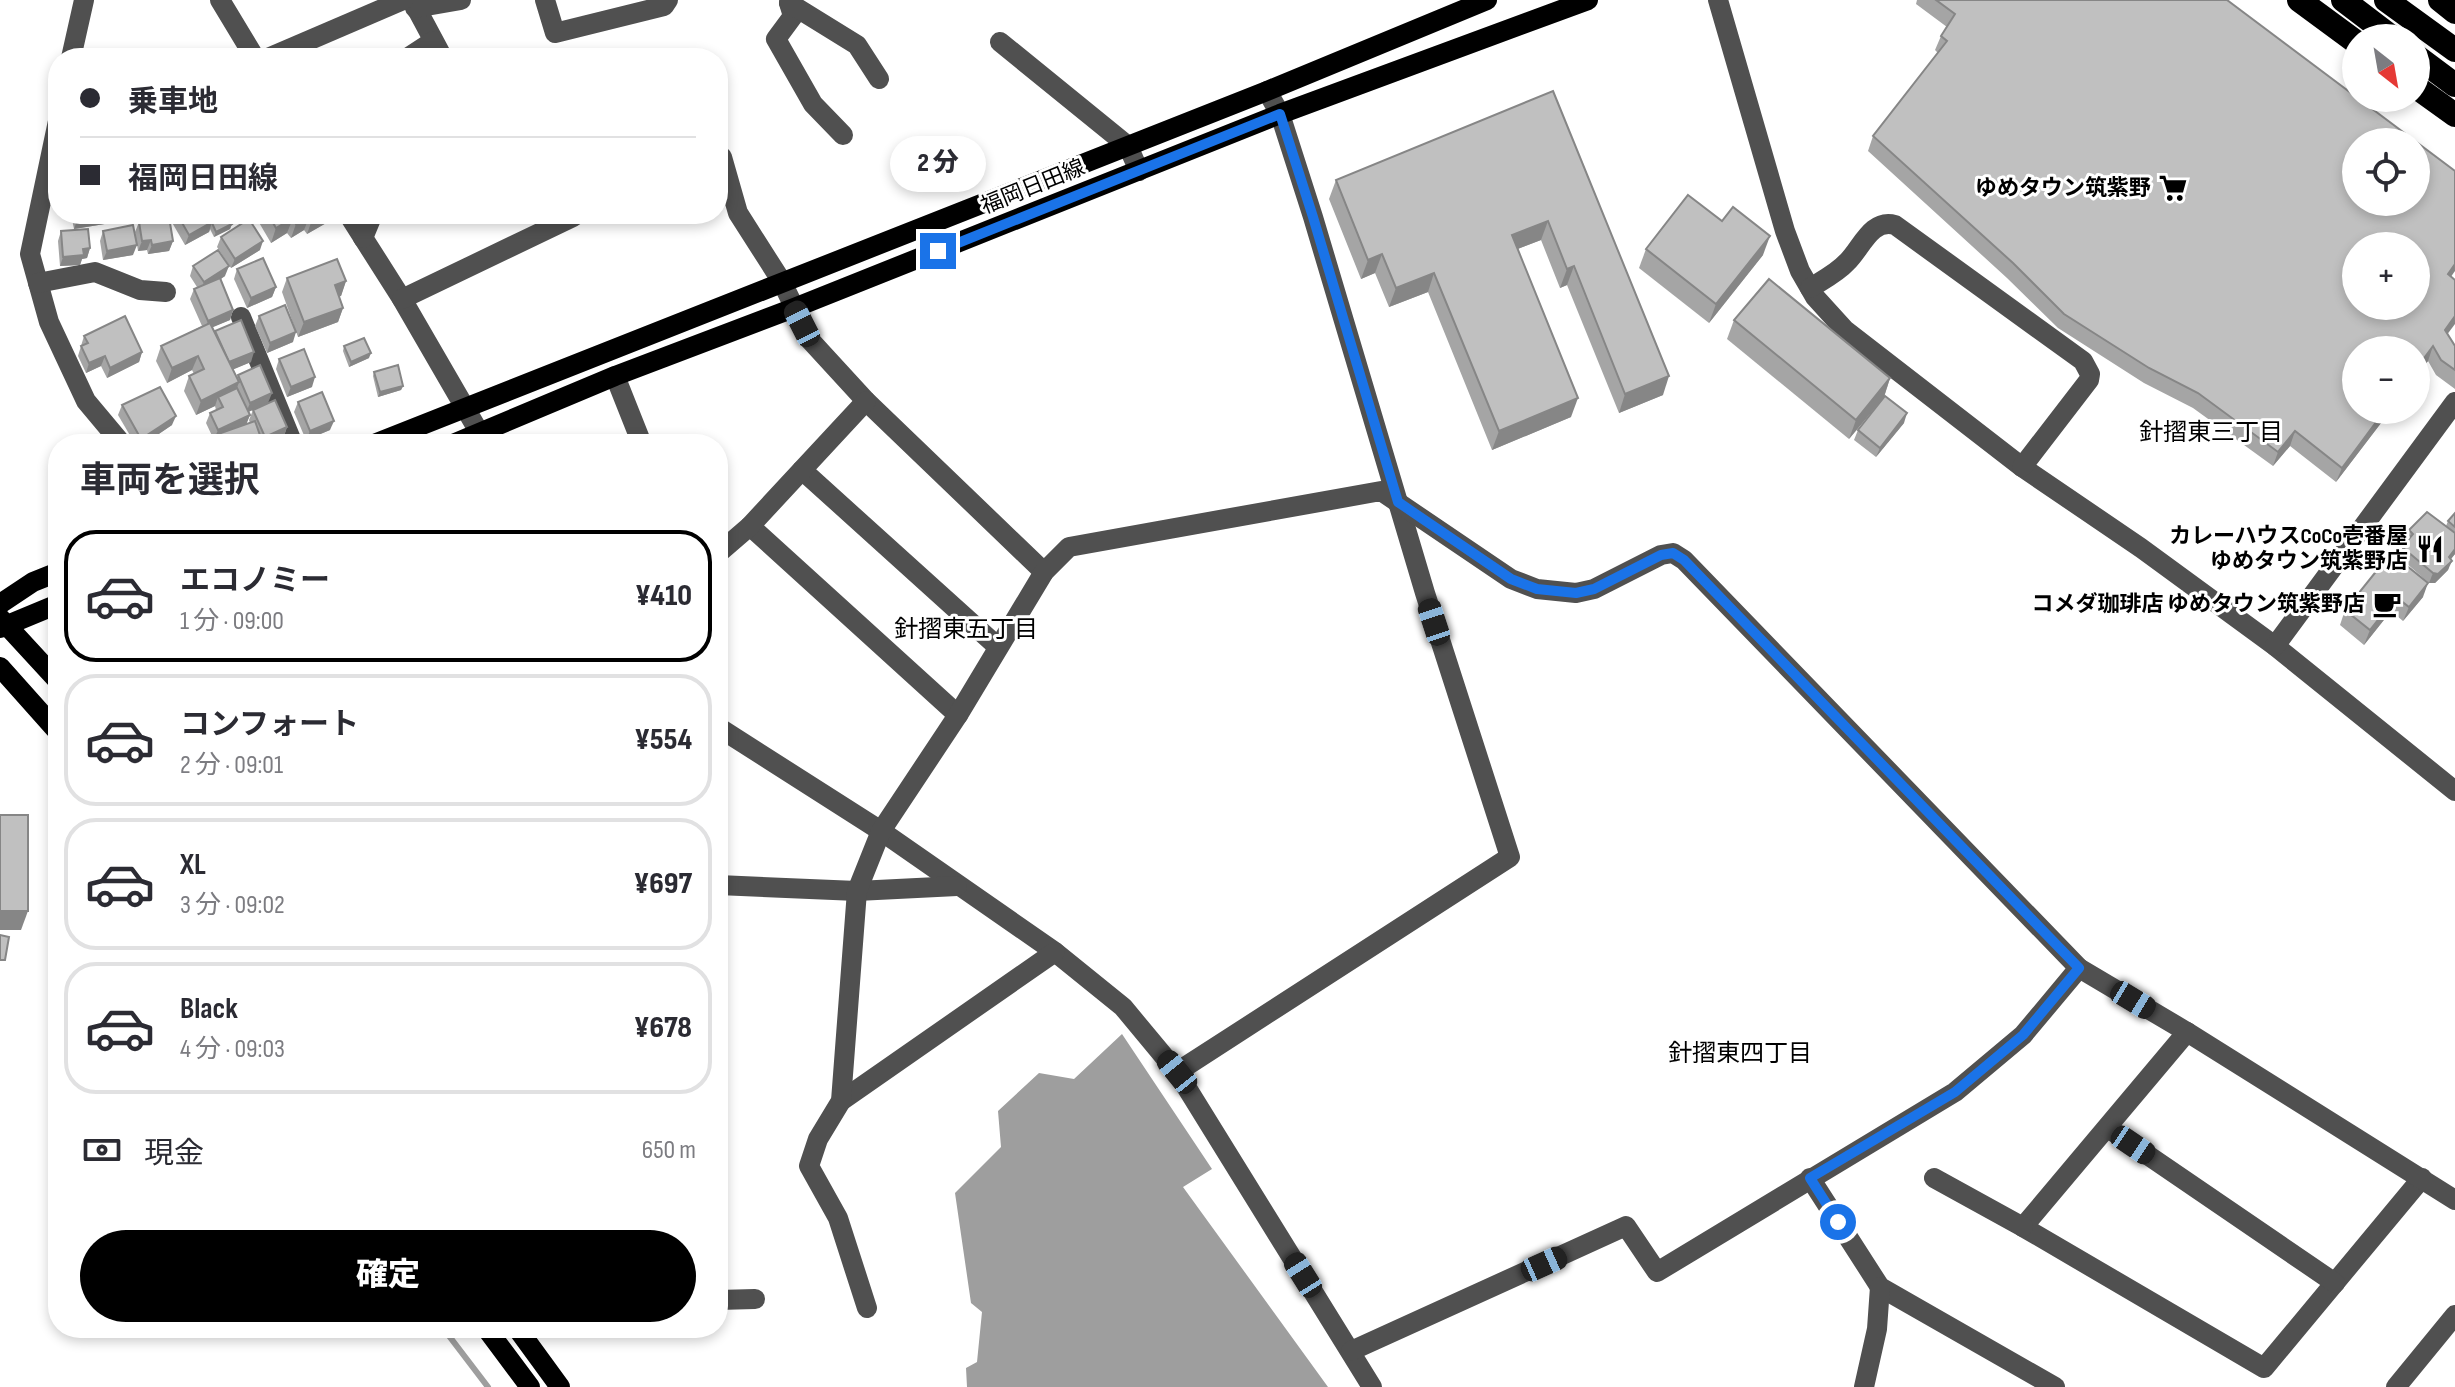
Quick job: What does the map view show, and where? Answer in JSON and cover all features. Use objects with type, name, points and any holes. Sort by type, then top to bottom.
[{"type":"highway","points":[[2299,0],[2342,32]]},
{"type":"highway","points":[[2343,0],[2375,24]]},
{"type":"highway","points":[[2386,0],[2455,50]]},
{"type":"highway","points":[[2440,0],[2455,12]]},
{"type":"highway","points":[[2430,66],[2455,85]]},
{"type":"highway","points":[[2430,97],[2455,115]]},
{"type":"main road","name":"福岡日田線","points":[[399,434],[1267,91],[1487,0]]},
{"type":"main road","name":"福岡日田線","points":[[493,434],[615,376],[1280,114],[1588,0]]},
{"type":"main road","points":[[0,604],[48,576]]},
{"type":"main road","points":[[48,608],[2,624],[48,671]]},
{"type":"main road","points":[[0,667],[48,721]]},
{"type":"main road","points":[[493,1338],[530,1387]]},
{"type":"main road","points":[[524,1338],[560,1387]]},
{"type":"street","points":[[73,48],[84,0]]},
{"type":"street","points":[[220,0],[249,48]]},
{"type":"street","points":[[294,48],[410,3],[461,0]]},
{"type":"street","points":[[545,0],[555,33],[664,6],[668,0]]},
{"type":"street","points":[[1718,0],[1785,231],[1800,271],[1845,330],[2022,467],[2141,548],[2275,646],[2455,791]]},
{"type":"street","points":[[788,1],[857,45],[879,79]]},
{"type":"street","points":[[788,1],[793,16],[776,39],[813,104],[843,135]]},
{"type":"street","points":[[410,3],[437,48]]},
{"type":"street","points":[[1000,42],[1128,146],[1139,171]]},
{"type":"street","points":[[1177,1072],[1510,857],[1398,502],[1313,217],[1280,114],[1267,91]]},
{"type":"street","points":[[48,168],[30,254],[49,322],[86,401],[114,434]]},
{"type":"street","points":[[728,178],[738,213],[782,282],[810,340],[866,401],[1044,572]]},
{"type":"street","points":[[354,224],[402,299],[480,434]]},
{"type":"street","points":[[363,238],[369,224]]},
{"type":"street","points":[[402,299],[558,224]]},
{"type":"street","points":[[1810,288],[1849,262],[1870,233],[1880,225],[1895,225],[2083,361],[2090,374],[2089,380],[2022,467]]},
{"type":"street","points":[[38,283],[95,272],[140,290],[166,292]]},
{"type":"street","points":[[241,317],[289,434]]},
{"type":"street","points":[[615,376],[638,434]]},
{"type":"street","points":[[728,545],[750,526],[866,401]]},
{"type":"street","points":[[2275,646],[2455,402]]},
{"type":"street","points":[[802,470],[998,647]]},
{"type":"street","points":[[841,1101],[857,891],[881,831],[958,715],[1044,572],[1069,547],[1381,491],[1511,579],[1537,589],[1576,593],[1594,589],[1661,555],[1673,553],[1684,560],[2079,968],[2455,1200]]},
{"type":"street","points":[[750,526],[958,715]]},
{"type":"street","points":[[728,733],[881,831],[1055,952],[1123,1007],[1177,1072],[1372,1387]]},
{"type":"street","points":[[728,885],[857,891],[957,886]]},
{"type":"street","points":[[867,1308],[838,1218],[809,1166],[818,1139],[841,1101],[1055,952]]},
{"type":"street","points":[[1351,1351],[1626,1226],[1657,1272],[1955,1092],[2023,1035],[2079,968]]},
{"type":"street","points":[[2023,1227],[2187,1032]]},
{"type":"street","points":[[2108,1128],[2335,1283]]},
{"type":"street","points":[[1810,1178],[1880,1287],[2055,1387]]},
{"type":"street","points":[[1934,1178],[2264,1368],[2422,1178]]},
{"type":"street","points":[[1880,1287],[1877,1329],[1865,1380],[1885,1387]]},
{"type":"street","points":[[728,1300],[755,1299]]},
{"type":"street","points":[[2396,1387],[2455,1315]]},
{"type":"shaded area","points":[[1122,1034],[1212,1169],[1183,1187],[1328,1387],[967,1387],[966,1368],[977,1362],[982,1312],[971,1303],[955,1193],[1001,1147],[998,1111],[1039,1073],[1074,1079]]},
{"type":"building","name":"ゆめタウン筑紫野","points":[[1936,0],[2227,0],[2342,86],[2342,112],[2376,112],[2398,128],[2342,128],[2342,216],[2430,216],[2430,152],[2455,171],[2455,264],[2448,274],[2455,280],[2455,316],[2445,330],[2455,346],[2455,370],[2441,360],[2433,346],[2430,350],[2430,336],[2342,336],[2342,424],[2375,424],[2342,468],[2295,431],[2278,452],[2198,393],[2149,368],[2064,314],[2013,263],[1873,136],[1947,41],[1941,36],[1955,14]]},
{"type":"building","points":[[1553,91],[1669,376],[1625,394],[1574,266],[1567,269],[1548,221],[1512,235],[1578,398],[1499,431],[1434,273],[1396,288],[1382,254],[1368,260],[1336,180]]},
{"type":"building","points":[[1688,195],[1722,221],[1733,207],[1770,236],[1716,304],[1646,249]]},
{"type":"building","points":[[139,224],[170,224],[173,241],[152,245],[151,240],[142,241]]},
{"type":"building","points":[[183,224],[208,224],[189,235]]},
{"type":"building","points":[[212,224],[232,224],[216,232]]},
{"type":"building","points":[[241,224],[252,224],[263,241],[235,259],[221,237]]},
{"type":"building","points":[[133,225],[137,245],[107,251],[103,231]]},
{"type":"building","points":[[88,229],[90,248],[83,249],[84,255],[63,257],[61,231]]},
{"type":"building","points":[[218,250],[229,266],[204,282],[193,266]]},
{"type":"building","points":[[263,258],[276,287],[251,298],[237,269]]},
{"type":"building","points":[[337,259],[346,281],[335,285],[343,308],[304,322],[287,278]]},
{"type":"building","points":[[220,278],[233,310],[208,321],[194,289]]},
{"type":"building","points":[[1769,279],[1890,378],[1856,420],[1734,320]]},
{"type":"building","points":[[285,305],[296,332],[270,343],[259,316]]},
{"type":"building","points":[[125,316],[142,352],[110,368],[105,356],[89,363],[81,346],[88,343],[84,336]]},
{"type":"building","points":[[241,320],[254,352],[229,362],[215,331]]},
{"type":"building","points":[[210,323],[239,382],[201,401],[189,376],[204,369],[198,356],[172,368],[161,346]]},
{"type":"building","points":[[364,338],[371,353],[351,362],[344,346]]},
{"type":"building","points":[[304,349],[315,377],[291,387],[279,359]]},
{"type":"building","points":[[260,365],[272,393],[250,403],[238,375]]},
{"type":"building","points":[[398,365],[403,386],[380,392],[374,372]]},
{"type":"building","points":[[160,387],[176,416],[149,434],[138,434],[122,405]]},
{"type":"building","points":[[237,388],[250,415],[218,430],[210,413],[223,407],[218,397]]},
{"type":"building","points":[[322,392],[334,421],[310,431],[298,402]]},
{"type":"building","points":[[1885,396],[1907,413],[1880,448],[1858,430]]},
{"type":"building","points":[[275,400],[287,427],[264,434],[253,410]]},
{"type":"building","points":[[255,421],[260,434],[218,434]]},
{"type":"building","name":"カレーハウスCoCo壱番屋 ゆめタウン筑紫野店","points":[[2427,512],[2455,533],[2455,549],[2449,557],[2452,561],[2438,574],[2402,547],[2413,534],[2409,530]]},
{"type":"building","points":[[2455,513],[2455,527],[2448,521]]},
{"type":"building","name":"コメダ珈琲店 ゆめタウン筑紫野店","points":[[2391,553],[2428,583],[2409,607],[2396,597],[2370,630],[2345,610]]},
{"type":"building","points":[[0,815],[28,815],[28,911],[0,911]]},
{"type":"building","points":[[0,935],[9,937],[5,960],[0,960]]},
{"type":"waterway","points":[[451,1338],[488,1387]]},
{"type":"place","name":"ゆめタウン筑紫野","points":[[2173,188]]},
{"type":"place","name":"カレーハウスCoCo壱番屋 ゆめタウン筑紫野店","points":[[2430,549]]},
{"type":"place","name":"コメダ珈琲店 ゆめタウン筑紫野店","points":[[2387,604]]},
{"type":"district","name":"針摺東三丁目","points":[[2211,432]]},
{"type":"district","name":"針摺東五丁目","points":[[966,629]]},
{"type":"district","name":"針摺東四丁目","points":[[1740,1053]]},
{"type":"route","points":[[938,251],[1280,114],[1398,502],[1511,579],[1555,593],[1594,589],[1661,555],[1673,553],[1684,560],[2079,968],[2023,1035],[1955,1092],[1810,1178],[1838,1222]]}]
